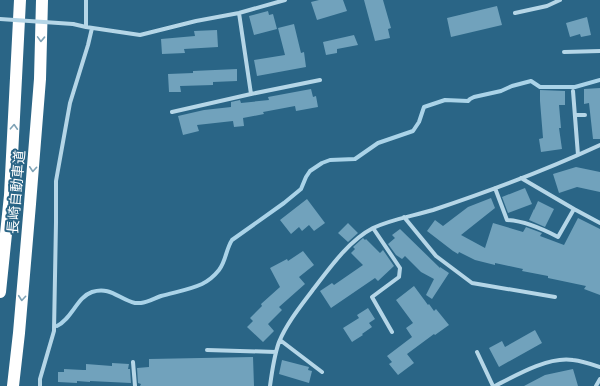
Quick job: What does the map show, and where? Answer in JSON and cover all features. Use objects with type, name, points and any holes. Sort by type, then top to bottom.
[{"type":"highway","name":"長崎自動車道","points":[[0,292],[10,195],[20,0]]},
{"type":"highway","name":"長崎自動車道","points":[[12,386],[19,333],[40,79],[42,0]]},
{"type":"street","points":[[86,0],[86,27]]},
{"type":"street","points":[[0,19],[73,24],[140,36],[196,21],[239,13],[285,0]]},
{"type":"street","points":[[514,13],[548,6],[560,0]]},
{"type":"street","points":[[239,13],[251,94]]},
{"type":"street","points":[[40,386],[40,379],[54,331],[56,181],[70,103],[92,28]]},
{"type":"street","points":[[564,52],[600,51]]},
{"type":"street","points":[[172,112],[320,80]]},
{"type":"street","points":[[573,91],[578,155]]},
{"type":"street","points":[[575,115],[585,114]]},
{"type":"street","points":[[270,386],[276,352],[280,340],[293,316],[332,265],[355,240],[372,228],[396,219],[432,210],[495,188],[600,145]]},
{"type":"street","points":[[521,178],[574,209],[600,222]]},
{"type":"street","points":[[495,188],[507,220],[518,220],[558,237],[574,209]]},
{"type":"street","points":[[404,217],[436,256],[472,283],[555,297]]},
{"type":"street","points":[[372,228],[400,268],[399,277],[372,297],[392,332]]},
{"type":"street","points":[[280,340],[322,372]]},
{"type":"street","points":[[207,350],[276,352]]},
{"type":"street","points":[[477,352],[494,386],[538,365],[553,360],[572,359],[600,366]]},
{"type":"street","points":[[133,362],[135,386]]},
{"type":"street","points":[[596,386],[600,379]]},
{"type":"building","points":[[319,0],[343,0],[347,11],[317,20],[311,2]]},
{"type":"building","points":[[364,0],[383,0],[391,28],[388,29],[390,38],[375,41]]},
{"type":"building","points":[[497,6],[502,25],[451,37],[447,18]]},
{"type":"building","points":[[268,11],[269,15],[273,14],[277,29],[254,35],[249,16]]},
{"type":"building","points":[[587,17],[591,35],[581,37],[580,34],[570,37],[566,23]]},
{"type":"building","points":[[294,24],[301,53],[304,52],[306,67],[257,76],[254,60],[285,55],[278,28]]},
{"type":"building","points":[[217,30],[218,47],[184,49],[185,53],[162,54],[161,39],[195,36],[194,31]]},
{"type":"building","points":[[354,35],[358,45],[337,49],[337,53],[326,55],[323,42]]},
{"type":"building","points":[[237,69],[237,81],[213,82],[213,85],[180,86],[181,92],[169,92],[168,74]]},
{"type":"building","points":[[600,88],[600,139],[593,139],[589,103],[584,104],[584,89]]},
{"type":"building","points":[[311,89],[313,97],[316,96],[318,107],[296,111],[295,106],[263,112],[264,114],[243,118],[244,126],[234,127],[233,121],[197,125],[199,131],[183,135],[178,116],[204,110],[231,107],[231,102],[240,100],[241,103],[269,100],[268,97]]},
{"type":"building","points":[[540,90],[565,91],[565,105],[559,105],[561,128],[559,128],[562,149],[541,152],[539,139],[543,138]]},
{"type":"building","points":[[576,167],[600,172],[600,192],[577,187],[559,193],[553,174]]},
{"type":"building","points":[[525,188],[532,204],[508,213],[502,197]]},
{"type":"building","points":[[491,198],[495,208],[461,235],[485,248],[493,223],[523,232],[526,227],[542,233],[540,236],[564,245],[578,218],[600,229],[600,295],[584,289],[586,286],[522,271],[523,269],[495,263],[495,265],[475,260],[459,252],[458,254],[427,231],[435,220],[443,226],[468,207]]},
{"type":"building","points":[[307,199],[325,223],[314,231],[309,225],[302,231],[299,227],[291,234],[280,220]]},
{"type":"building","points":[[538,201],[554,209],[545,227],[529,220]]},
{"type":"building","points":[[348,223],[358,233],[348,242],[338,233]]},
{"type":"building","points":[[400,229],[440,268],[449,273],[432,299],[426,295],[434,279],[421,272],[405,256],[402,259],[396,255],[388,244],[395,238],[392,235]]},
{"type":"building","points":[[363,238],[365,240],[366,239],[380,253],[383,250],[394,266],[378,281],[375,278],[331,308],[320,291],[332,283],[334,285],[363,265],[351,253],[355,249],[353,247]]},
{"type":"building","points":[[303,251],[314,265],[299,277],[305,284],[279,307],[282,310],[268,324],[274,331],[263,342],[247,327],[253,321],[250,318],[262,306],[261,304],[280,287],[270,268],[287,259],[288,261]]},
{"type":"building","points":[[414,286],[428,305],[429,304],[434,311],[436,309],[449,325],[407,354],[414,363],[398,375],[389,364],[392,362],[387,356],[412,337],[406,328],[413,323],[396,300]]},
{"type":"building","points":[[368,308],[375,319],[369,323],[372,327],[352,342],[343,328],[359,318],[357,315]]},
{"type":"building","points":[[535,330],[542,343],[499,367],[489,348],[502,341],[505,347]]},
{"type":"building","points":[[253,357],[254,386],[140,386],[141,384],[138,383],[137,368],[149,367],[149,359]]},
{"type":"building","points":[[282,360],[309,367],[308,370],[312,371],[309,383],[279,374]]},
{"type":"building","points":[[112,363],[129,364],[128,369],[130,369],[131,383],[90,381],[77,381],[77,383],[58,382],[58,372],[64,372],[64,369],[86,370],[86,364],[112,366]]},
{"type":"building","points":[[573,369],[578,386],[524,386],[545,375]]},
{"type":"waterway","points":[[57,326],[67,318],[82,298],[92,292],[109,292],[129,301],[141,303],[204,283],[219,270],[232,240],[301,189],[310,171],[322,163],[330,160],[355,159],[378,143],[413,131],[419,122],[424,107],[445,100],[468,101],[474,97],[501,91],[512,86],[531,81],[540,87],[575,87],[600,80]]}]
